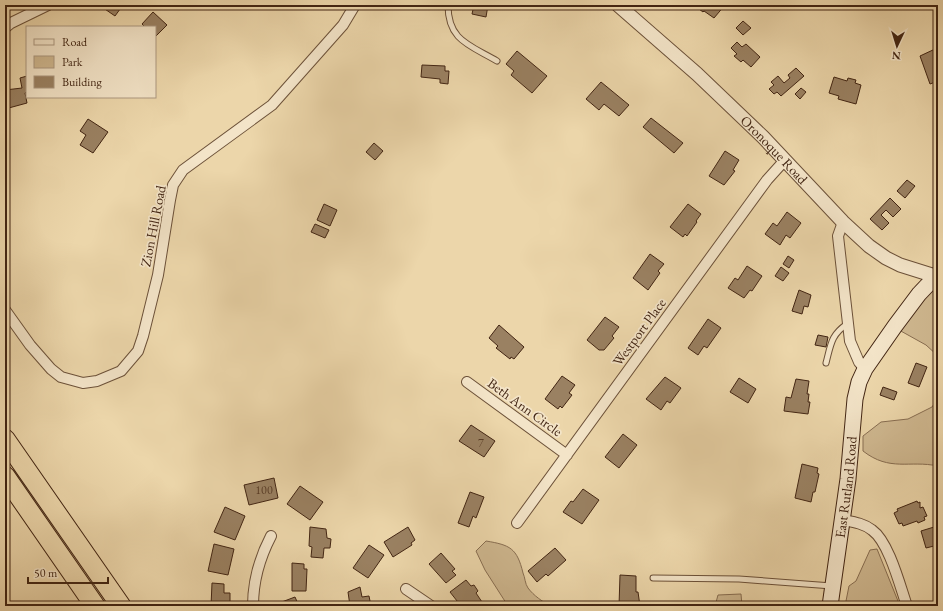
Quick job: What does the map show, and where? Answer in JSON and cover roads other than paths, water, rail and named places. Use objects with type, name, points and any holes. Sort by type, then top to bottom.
[{"type":"highway","points":[[5,439],[121,606]]},
{"type":"highway","points":[[5,476],[95,606]]},
{"type":"main road","name":"East Rutland Road","points":[[830,606],[842,520],[855,399],[859,382],[865,369],[919,294],[936,275]]},
{"type":"street","points":[[5,28],[11,23],[48,5]]},
{"type":"street","name":"Zion Hill Road","points":[[5,310],[30,345],[61,377],[84,382],[97,381],[121,371],[138,351],[143,336],[158,275],[174,185],[183,170],[272,105],[344,25],[356,5]]},
{"type":"street","name":"Oronoque Road","points":[[618,5],[697,74],[785,160],[843,222],[886,258],[900,265],[936,275]]},
{"type":"street","name":"Westport Place","points":[[517,523],[767,180],[785,160]]},
{"type":"street","points":[[843,222],[838,236],[848,324],[854,353],[865,369]]},
{"type":"street","name":"Beth Ann Circle","points":[[467,382],[567,455]]},
{"type":"street","points":[[842,520],[866,526],[873,530],[885,547],[907,606]]},
{"type":"street","points":[[253,606],[256,576],[264,549],[271,536]]},
{"type":"street","points":[[406,589],[430,606]]},
{"type":"lane","points":[[448,5],[448,18],[456,37],[497,61]]},
{"type":"lane","points":[[826,363],[832,341],[837,331],[848,324]]},
{"type":"lane","points":[[653,578],[739,579],[833,586]]}]
